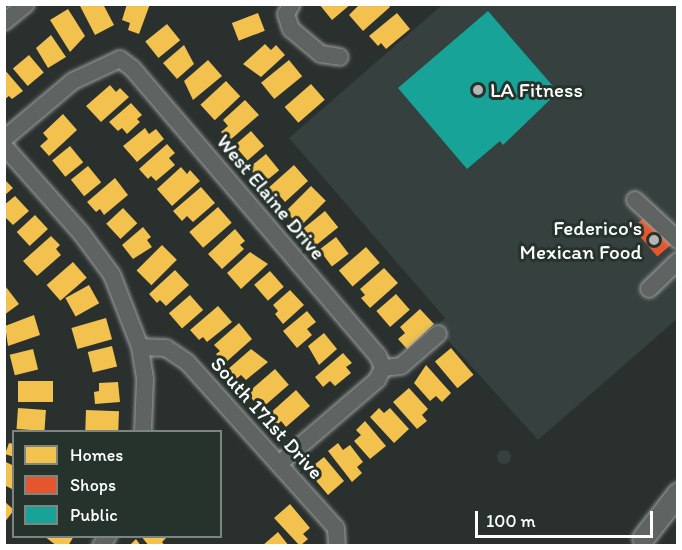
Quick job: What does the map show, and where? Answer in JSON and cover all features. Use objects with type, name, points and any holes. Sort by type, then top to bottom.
[{"type":"main road","points":[[639,542],[678,494]]},
{"type":"main road","points":[[639,542],[678,514]]},
{"type":"street","points":[[4,22],[26,4]]},
{"type":"street","points":[[289,9],[291,29],[303,42],[321,54],[340,57]]},
{"type":"street","name":"West Elaine Drive","points":[[4,139],[73,81],[120,59],[132,68],[378,356],[383,368]]},
{"type":"street","points":[[4,146],[81,233],[112,275],[140,347],[145,379],[143,430]]},
{"type":"street","points":[[635,200],[678,240]]},
{"type":"street","points":[[649,288],[678,261]]},
{"type":"street","points":[[279,464],[377,380],[383,368],[401,366],[438,334]]},
{"type":"street","name":"South 171st Drive","points":[[140,347],[166,348],[187,362],[336,528],[340,542],[337,546]]},
{"type":"shaded area","points":[[442,5],[677,5],[677,319],[538,440],[436,327],[445,318],[289,138]]},
{"type":"shaded area","points":[[501,450],[507,450],[511,457],[507,464],[501,464],[497,460],[497,454]]},
{"type":"building: Homes","points":[[79,4],[103,4],[114,25],[95,35]]},
{"type":"building: Homes","points":[[127,4],[150,4],[139,34],[128,30],[130,23],[122,20]]},
{"type":"building: Homes","points":[[319,4],[351,4],[332,20]]},
{"type":"building: Homes","points":[[360,4],[388,4],[390,7],[363,31],[349,15]]},
{"type":"building: Homes","points":[[68,9],[85,36],[70,52],[50,20]]},
{"type":"building: Homes","points":[[258,13],[265,31],[239,41],[232,23]]},
{"type":"building: Homes","points":[[397,13],[410,29],[386,49],[381,43],[378,46],[369,36]]},
{"type":"building: Homes","points":[[167,24],[180,40],[158,58],[145,42]]},
{"type":"building: Homes","points":[[51,35],[66,57],[48,68],[36,48]]},
{"type":"building: Homes","points":[[265,44],[271,50],[276,45],[285,55],[261,77],[243,64]]},
{"type":"building: Homes","points":[[184,45],[194,64],[177,79],[163,63]]},
{"type":"building: Homes","points":[[29,55],[44,73],[28,86],[13,68]]},
{"type":"building: Homes","points":[[208,60],[222,76],[193,100],[184,81]]},
{"type":"building: Homes","points":[[289,60],[302,76],[274,99],[261,83]]},
{"type":"building: Homes","points":[[4,69],[23,91],[12,99],[9,96],[4,100]]},
{"type":"building: Homes","points":[[226,81],[240,96],[215,120],[200,105]]},
{"type":"building: Homes","points":[[311,84],[325,100],[298,123],[285,107]]},
{"type":"building: Homes","points":[[110,85],[116,92],[120,88],[129,97],[101,122],[86,106]]},
{"type":"building: Homes","points":[[245,100],[259,115],[229,141],[221,132],[228,126],[223,120]]},
{"type":"building: Homes","points":[[131,103],[142,115],[137,119],[140,122],[127,134],[122,128],[118,131],[109,122]]},
{"type":"building: Homes","points":[[63,114],[77,130],[49,156],[40,146],[48,139],[43,133]]},
{"type":"building: Homes","points":[[145,128],[149,134],[156,129],[164,139],[137,162],[123,146]]},
{"type":"building: Homes","points":[[251,131],[264,146],[248,161],[234,145]]},
{"type":"building: Homes","points":[[167,144],[175,153],[169,158],[175,165],[156,181],[151,176],[148,179],[139,169]]},
{"type":"building: Homes","points":[[70,146],[83,162],[65,177],[52,160]]},
{"type":"building: Homes","points":[[266,154],[279,170],[262,184],[249,168]]},
{"type":"building: Homes","points":[[294,165],[308,181],[285,202],[279,195],[274,199],[266,190]]},
{"type":"building: Homes","points":[[88,166],[101,182],[84,196],[71,180]]},
{"type":"building: Homes","points":[[181,167],[187,174],[190,170],[200,181],[172,206],[157,189]]},
{"type":"building: Homes","points":[[115,178],[128,195],[104,215],[100,209],[96,212],[87,202]]},
{"type":"building: Homes","points":[[4,179],[13,188],[4,196]]},
{"type":"building: Homes","points":[[311,186],[326,201],[300,226],[286,211]]},
{"type":"building: Homes","points":[[201,187],[215,203],[193,222],[187,216],[182,221],[173,211]]},
{"type":"building: Homes","points":[[15,196],[29,211],[13,225],[4,216],[4,205]]},
{"type":"building: Homes","points":[[218,207],[232,223],[203,248],[189,232]]},
{"type":"building: Homes","points":[[123,208],[137,223],[121,239],[106,224]]},
{"type":"building: Homes","points":[[325,211],[338,227],[316,246],[302,229]]},
{"type":"building: Homes","points":[[35,215],[48,229],[30,246],[17,232]]},
{"type":"building: Homes","points":[[143,227],[151,237],[147,240],[152,247],[133,259],[122,245]]},
{"type":"building: Homes","points":[[235,229],[245,241],[240,245],[244,249],[222,269],[208,254]]},
{"type":"building: Homes","points":[[51,236],[60,245],[56,249],[61,255],[37,276],[23,261]]},
{"type":"building: Homes","points":[[336,237],[349,254],[332,266],[319,250]]},
{"type":"building: Homes","points":[[162,245],[177,260],[151,285],[137,270]]},
{"type":"building: Homes","points":[[366,247],[380,263],[353,286],[339,271]]},
{"type":"building: Homes","points":[[250,252],[268,264],[241,289],[227,273]]},
{"type":"building: Homes","points":[[73,262],[87,278],[60,301],[47,285]]},
{"type":"building: Homes","points":[[384,268],[398,283],[370,308],[361,298],[365,295],[360,289]]},
{"type":"building: Homes","points":[[175,270],[189,285],[166,306],[160,300],[157,303],[149,294]]},
{"type":"building: Homes","points":[[270,271],[284,287],[268,301],[254,285]]},
{"type":"building: Homes","points":[[89,285],[99,303],[76,316],[65,298]]},
{"type":"building: Homes","points":[[6,287],[19,304],[4,315],[4,289]]},
{"type":"building: Homes","points":[[290,290],[304,305],[283,324],[275,314],[278,311],[273,305]]},
{"type":"building: Homes","points":[[396,294],[410,310],[390,327],[376,311]]},
{"type":"building: Homes","points":[[190,295],[203,310],[182,328],[169,313]]},
{"type":"building: Homes","points":[[218,306],[232,322],[207,342],[203,337],[199,340],[190,330]]},
{"type":"building: Homes","points":[[420,309],[434,324],[407,349],[398,339],[405,333],[400,327]]},
{"type":"building: Homes","points":[[307,311],[316,322],[307,329],[312,335],[297,348],[283,331]]},
{"type":"building: Homes","points":[[34,315],[40,335],[8,346],[5,326]]},
{"type":"building: Homes","points":[[106,318],[112,339],[77,349],[71,328]]},
{"type":"building: Homes","points":[[239,323],[252,339],[224,364],[216,354],[220,351],[214,345]]},
{"type":"building: Homes","points":[[324,333],[337,349],[319,365],[308,346]]},
{"type":"building: Homes","points":[[112,346],[117,366],[93,372],[88,352]]},
{"type":"building: Homes","points":[[451,348],[473,375],[457,388],[435,361]]},
{"type":"building: Homes","points":[[33,349],[38,369],[15,375],[10,355]]},
{"type":"building: Homes","points":[[251,349],[268,362],[246,380],[241,375],[235,380],[227,370]]},
{"type":"building: Homes","points":[[343,353],[352,363],[346,367],[351,373],[335,386],[330,381],[323,387],[315,377]]},
{"type":"building: Homes","points":[[426,365],[451,393],[442,402],[436,396],[430,401],[414,383]]},
{"type":"building: Homes","points":[[275,369],[289,385],[261,409],[247,393]]},
{"type":"building: Homes","points":[[18,381],[53,381],[53,402],[18,402]]},
{"type":"building: Homes","points":[[118,382],[120,402],[95,404],[94,392],[99,391],[99,383]]},
{"type":"building: Homes","points":[[409,388],[428,409],[422,415],[427,421],[417,429],[393,402]]},
{"type":"building: Homes","points":[[296,390],[310,406],[286,427],[281,421],[276,426],[267,416]]},
{"type":"building: Homes","points":[[18,408],[46,410],[45,430],[17,429]]},
{"type":"building: Homes","points":[[379,408],[384,413],[390,408],[409,429],[394,443],[370,417]]},
{"type":"building: Homes","points":[[86,410],[119,411],[118,430],[85,430]]},
{"type":"building: Homes","points":[[365,421],[386,446],[370,459],[354,441],[361,435],[356,430]]},
{"type":"building: Homes","points":[[9,443],[12,444],[12,456],[5,454]]},
{"type":"building: Homes","points":[[338,443],[343,450],[350,445],[363,462],[357,467],[362,473],[352,482],[328,451]]},
{"type":"building: Homes","points":[[324,457],[344,481],[328,495],[312,476],[319,471],[314,465]]},
{"type":"building: Homes","points":[[4,461],[12,465],[12,489],[4,485]]},
{"type":"building: Homes","points":[[4,501],[12,508],[12,513],[4,523]]},
{"type":"building: Homes","points":[[290,504],[310,528],[303,534],[308,539],[300,546],[274,518]]},
{"type":"building: Homes","points":[[278,532],[289,546],[262,546]]},
{"type":"building: Homes","points":[[47,538],[73,538],[68,546],[57,546]]},
{"type":"building: Homes","points":[[143,538],[166,538],[162,542],[165,546],[149,546]]},
{"type":"building: Homes","points":[[136,539],[141,546],[129,546]]},
{"type":"building: Shops","name":"Federico's Mexican Food","points":[[646,216],[671,245],[657,256],[632,228]]},
{"type":"building: Public","name":"LA Fitness","points":[[488,11],[558,92],[503,145],[500,141],[467,169],[398,88]]},
{"type":"place","name":"LA Fitness","points":[[478,90]]},
{"type":"place","name":"Federico's Mexican Food","points":[[654,240]]}]
